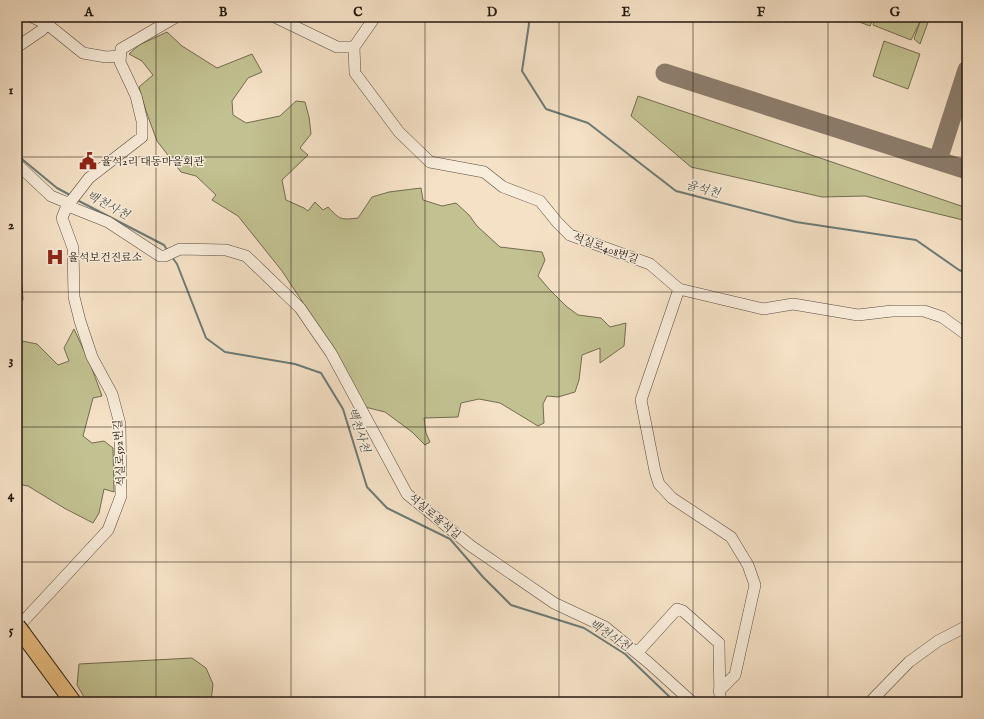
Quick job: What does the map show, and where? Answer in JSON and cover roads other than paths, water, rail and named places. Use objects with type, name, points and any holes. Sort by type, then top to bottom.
[{"type":"highway","points":[[18,633],[59,702]]},
{"type":"highway","points":[[18,633],[73,702]]},
{"type":"street","points":[[32,17],[47,24],[83,53],[106,57],[120,56]]},
{"type":"street","points":[[17,164],[51,196],[72,199],[89,178],[142,137],[142,122],[136,96],[120,62],[121,49],[176,17]]},
{"type":"street","points":[[275,17],[337,47],[354,47],[375,17]]},
{"type":"street","points":[[17,47],[42,30],[47,24]]},
{"type":"street","name":"석실로408번길","points":[[354,47],[355,74],[399,132],[430,162],[484,172],[503,187],[540,201],[570,235],[650,264],[679,289],[763,309],[793,304],[858,315],[892,311],[924,311],[942,317],[967,335]]},
{"type":"street","name":"석실로율석길","points":[[72,199],[73,208],[108,222],[160,256],[165,256],[180,249],[226,250],[246,256],[300,308],[331,353],[407,494],[484,555],[554,604],[605,627],[637,653],[692,702]]},
{"type":"street","name":"석실로592번길","points":[[18,633],[108,530],[122,496],[120,424],[112,394],[92,357],[74,297],[73,248],[62,218],[72,199]]},
{"type":"street","points":[[679,289],[641,400],[655,471],[660,484],[672,498],[731,537],[748,565],[755,585],[735,675],[719,696]]},
{"type":"street","points":[[637,653],[676,609],[683,611],[719,643],[719,696]]},
{"type":"street","points":[[870,702],[909,662],[938,641],[967,626]]},
{"type":"waterway","name":"율석천","points":[[528,17],[529,24],[522,71],[546,109],[588,123],[676,191],[796,222],[916,240],[959,270],[967,273]]},
{"type":"waterway","name":"백천사천","points":[[17,155],[57,188],[70,195]]},
{"type":"waterway","name":"백천사천","points":[[77,200],[164,245],[168,251]]},
{"type":"waterway","name":"백천사천","points":[[172,257],[177,264],[206,338],[225,352],[295,364],[321,373],[343,409],[367,487],[387,508],[450,539],[483,577],[511,605],[584,628],[625,654],[675,702]]},
{"type":"place","name":"율석2리 대동마을회관","points":[[88,161]]},
{"type":"place","name":"율석보건진료소","points":[[55,257]]}]
